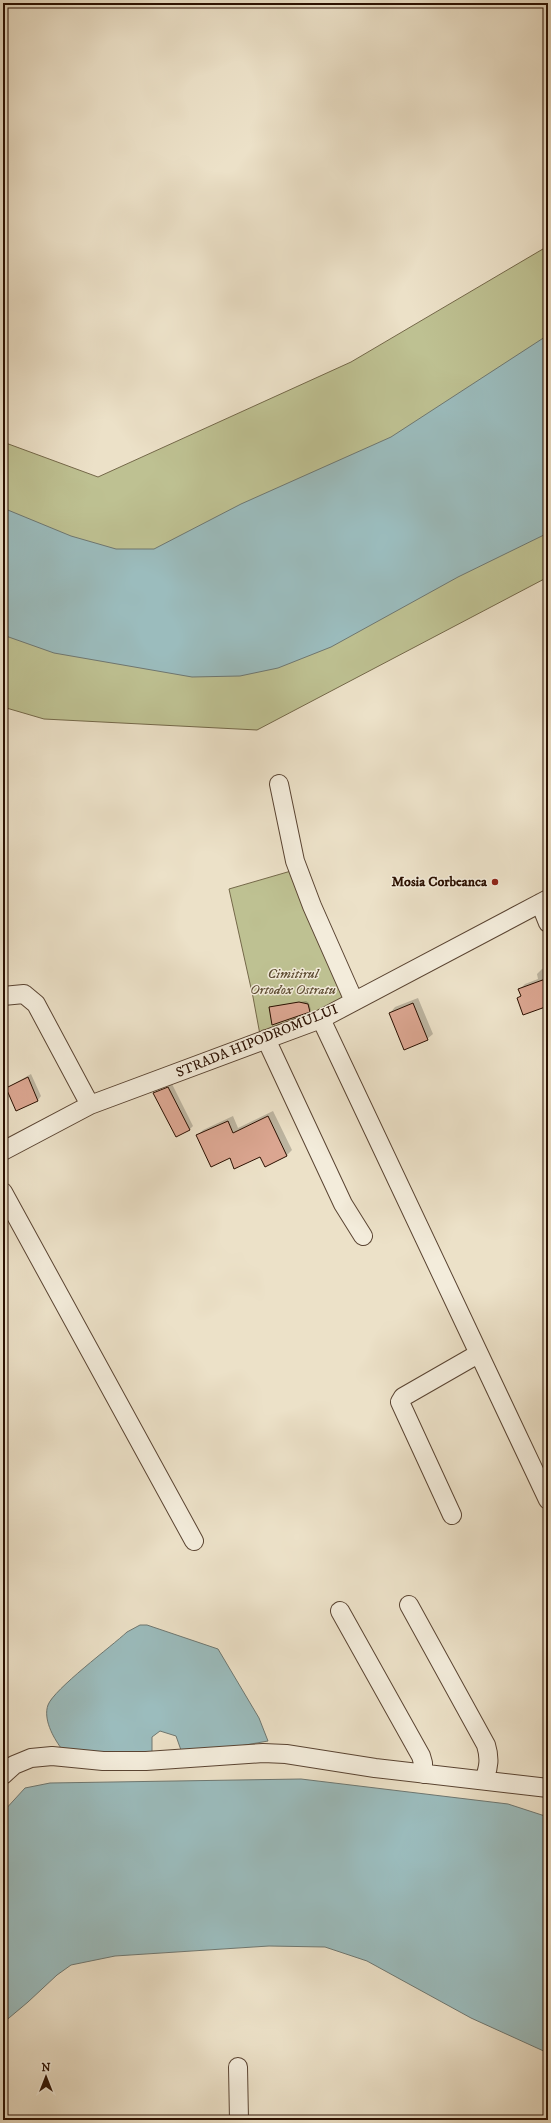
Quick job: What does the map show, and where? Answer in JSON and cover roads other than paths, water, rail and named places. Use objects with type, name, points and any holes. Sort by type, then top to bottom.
[{"type":"street","points":[[279,784],[295,861],[312,906],[354,1001]]},
{"type":"street","points":[[544,901],[548,923]]},
{"type":"street","name":"STRADA HIPODROMULUI","points":[[3,1151],[90,1105],[322,1019],[544,901]]},
{"type":"street","points":[[3,996],[24,994],[36,1004],[90,1105]]},
{"type":"street","points":[[322,1019],[478,1354],[548,1500]]},
{"type":"street","points":[[266,1040],[343,1204],[363,1236]]},
{"type":"street","points":[[3,1192],[194,1541]]},
{"type":"street","points":[[452,1515],[400,1402],[403,1397],[478,1354]]},
{"type":"street","points":[[409,1605],[486,1744],[489,1756],[488,1767],[484,1780]]},
{"type":"street","points":[[340,1611],[421,1756],[423,1763],[423,1774]]},
{"type":"street","points":[[3,1775],[14,1765],[31,1758],[52,1756],[104,1761],[146,1762],[263,1753],[286,1754],[375,1768],[548,1788]]},
{"type":"street","points":[[238,2067],[239,2120]]},
{"type":"water","points":[[548,335],[548,533],[458,577],[331,647],[278,668],[240,676],[192,677],[54,653],[3,635],[3,508],[71,536],[116,549],[154,549],[241,504],[391,437]]},
{"type":"water","points":[[140,1625],[147,1625],[218,1649],[259,1718],[268,1741],[206,1752],[182,1753],[176,1736],[160,1731],[152,1737],[152,1753],[80,1753],[61,1748],[52,1733],[48,1722],[48,1705],[61,1689],[72,1679],[127,1632]]},
{"type":"water","points":[[301,1779],[508,1804],[548,1817],[548,2053],[471,2018],[367,1961],[325,1947],[269,1946],[115,1956],[71,1965],[57,1975],[3,2023],[3,1812],[25,1788],[50,1783]]},
{"type":"place","name":"Mosia Corbeanca","points":[[495,882]]},
{"type":"park label","name":"Cimitirul Ortodox Ostratu","points":[[293,982]]}]
